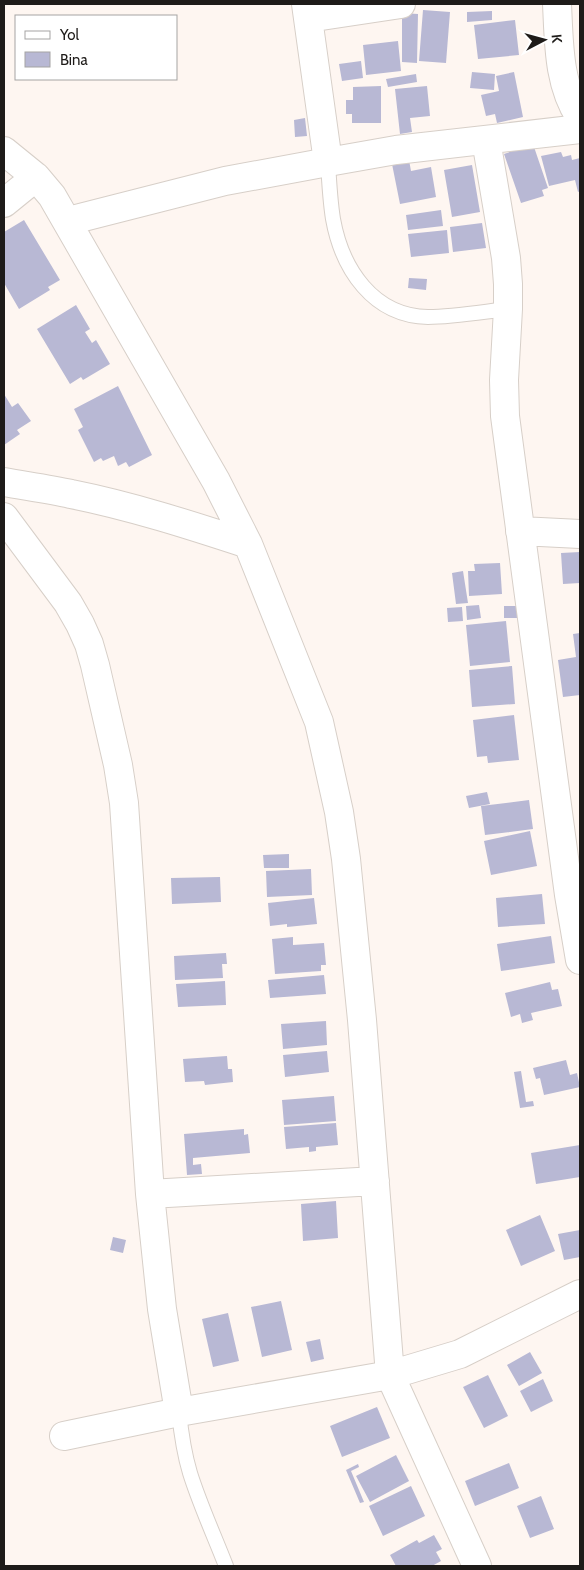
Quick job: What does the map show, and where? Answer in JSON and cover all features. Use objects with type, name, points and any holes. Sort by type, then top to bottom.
[{"type":"street","points":[[328,162],[307,11],[401,4]]},
{"type":"street","points":[[556,4],[563,74],[568,95],[580,117]]},
{"type":"street","points":[[68,221],[225,181],[328,162],[396,150],[580,129]]},
{"type":"street","points":[[486,140],[506,258],[508,310],[504,380],[505,416],[567,885],[580,960]]},
{"type":"street","points":[[4,152],[36,176],[52,196],[216,481],[248,544],[319,722],[340,812],[346,859],[361,1010],[390,1375],[477,1566]]},
{"type":"street","points":[[4,204],[36,176]]},
{"type":"street","points":[[4,482],[72,494],[124,506],[248,544]]},
{"type":"street","points":[[4,517],[68,603],[80,624],[95,665],[118,765],[124,803],[150,1194],[162,1310],[179,1412]]},
{"type":"street","points":[[520,531],[580,534]]},
{"type":"street","points":[[150,1194],[375,1181]]},
{"type":"street","points":[[64,1436],[179,1412],[390,1375],[460,1354],[580,1294]]},
{"type":"lane","points":[[328,162],[334,221],[340,243],[355,276],[366,291],[379,302],[393,310],[410,315],[428,317],[508,310]]},
{"type":"lane","points":[[179,1412],[181,1432],[196,1491],[226,1566]]},
{"type":"building","points":[[423,10],[450,12],[446,63],[419,61]]},
{"type":"building","points":[[492,11],[492,20],[467,22],[467,12]]},
{"type":"building","points":[[402,13],[418,14],[417,63],[402,62]]},
{"type":"building","points":[[515,20],[519,55],[478,59],[474,25]]},
{"type":"building","points":[[398,41],[401,71],[366,75],[363,45]]},
{"type":"building","points":[[361,61],[363,78],[342,81],[339,64]]},
{"type":"building","points":[[472,72],[495,74],[494,90],[470,88]]},
{"type":"building","points":[[514,72],[523,117],[497,123],[495,114],[486,116],[481,95],[499,91],[496,76]]},
{"type":"building","points":[[416,74],[417,82],[388,87],[386,79]]},
{"type":"building","points":[[381,86],[381,123],[352,123],[352,114],[346,114],[346,100],[353,100],[353,87]]},
{"type":"building","points":[[427,86],[430,116],[410,118],[412,132],[400,134],[395,89]]},
{"type":"building","points":[[305,118],[307,136],[295,137],[294,120]]},
{"type":"building","points":[[533,144],[548,188],[542,190],[544,196],[521,203],[504,154]]},
{"type":"building","points":[[561,152],[563,157],[571,155],[572,160],[580,158],[580,191],[578,192],[575,180],[549,186],[541,156]]},
{"type":"building","points":[[409,160],[411,171],[431,167],[436,197],[400,204],[392,164]]},
{"type":"building","points":[[472,165],[480,212],[452,217],[444,170]]},
{"type":"building","points":[[441,210],[443,226],[408,230],[406,215]]},
{"type":"building","points":[[24,220],[60,280],[48,287],[50,290],[19,309],[4,283],[4,232]]},
{"type":"building","points":[[482,223],[486,248],[453,252],[450,227]]},
{"type":"building","points":[[447,230],[449,253],[411,257],[408,234]]},
{"type":"building","points":[[409,278],[427,279],[426,290],[408,288]]},
{"type":"building","points":[[76,305],[90,329],[85,332],[92,343],[96,340],[110,364],[83,380],[81,377],[70,384],[37,329]]},
{"type":"building","points":[[118,386],[152,455],[129,467],[126,462],[118,466],[114,456],[103,461],[101,458],[94,462],[78,430],[83,427],[74,409]]},
{"type":"building","points":[[4,394],[12,407],[18,403],[31,421],[17,430],[20,434],[4,445]]},
{"type":"building","points":[[580,552],[580,583],[563,584],[561,553]]},
{"type":"building","points":[[500,563],[502,594],[469,596],[468,571],[475,571],[474,564]]},
{"type":"building","points":[[463,571],[468,603],[456,604],[452,573]]},
{"type":"building","points":[[479,605],[481,618],[467,620],[466,606]]},
{"type":"building","points":[[504,606],[523,606],[523,618],[504,618]]},
{"type":"building","points":[[462,607],[463,621],[448,622],[447,608]]},
{"type":"building","points":[[506,621],[510,662],[470,666],[466,625]]},
{"type":"building","points":[[580,633],[580,695],[563,697],[558,660],[576,657],[573,634]]},
{"type":"building","points":[[512,666],[515,704],[472,707],[469,670]]},
{"type":"building","points":[[514,715],[519,760],[488,763],[487,756],[477,757],[473,720]]},
{"type":"building","points":[[487,792],[490,804],[469,808],[466,796]]},
{"type":"building","points":[[529,800],[533,829],[485,835],[481,806]]},
{"type":"building","points":[[530,831],[537,866],[491,875],[484,841]]},
{"type":"building","points":[[289,854],[289,868],[264,868],[263,855]]},
{"type":"building","points":[[311,869],[312,895],[267,897],[266,871]]},
{"type":"building","points":[[220,877],[221,902],[172,904],[171,878]]},
{"type":"building","points":[[542,894],[545,924],[498,927],[496,898]]},
{"type":"building","points":[[314,898],[317,924],[287,927],[287,924],[270,926],[268,903]]},
{"type":"building","points":[[551,936],[555,963],[501,971],[497,944]]},
{"type":"building","points":[[293,937],[293,945],[324,943],[326,965],[321,965],[321,971],[275,974],[272,939]]},
{"type":"building","points":[[226,953],[227,964],[222,964],[223,978],[175,980],[174,956]]},
{"type":"building","points":[[324,975],[326,994],[270,998],[268,980]]},
{"type":"building","points":[[225,981],[226,1005],[178,1007],[176,984]]},
{"type":"building","points":[[550,982],[552,990],[558,989],[562,1006],[531,1013],[533,1020],[522,1023],[520,1014],[511,1017],[505,993]]},
{"type":"building","points":[[326,1021],[327,1045],[283,1049],[281,1024]]},
{"type":"building","points":[[327,1051],[329,1072],[285,1077],[283,1055]]},
{"type":"building","points":[[227,1056],[228,1069],[232,1069],[233,1082],[205,1085],[204,1081],[185,1082],[183,1059]]},
{"type":"building","points":[[566,1060],[570,1075],[577,1073],[580,1087],[544,1095],[540,1078],[536,1079],[533,1068]]},
{"type":"building","points":[[521,1071],[526,1102],[533,1101],[534,1106],[520,1108],[514,1072]]},
{"type":"building","points":[[334,1096],[336,1121],[284,1125],[282,1100]]},
{"type":"building","points":[[336,1123],[338,1145],[316,1147],[316,1151],[309,1152],[309,1147],[286,1149],[284,1127]]},
{"type":"building","points":[[244,1129],[244,1135],[248,1134],[250,1153],[193,1158],[193,1165],[201,1164],[202,1174],[187,1175],[184,1134]]},
{"type":"building","points":[[580,1145],[580,1177],[536,1184],[531,1153]]},
{"type":"building","points":[[336,1201],[338,1238],[303,1241],[301,1204]]},
{"type":"building","points":[[540,1215],[555,1251],[521,1266],[506,1230]]},
{"type":"building","points":[[580,1230],[580,1257],[564,1260],[558,1234]]},
{"type":"building","points":[[113,1237],[126,1240],[123,1253],[110,1250]]},
{"type":"building","points":[[281,1301],[292,1350],[262,1357],[251,1307]]},
{"type":"building","points":[[228,1313],[239,1361],[213,1367],[202,1319]]},
{"type":"building","points":[[320,1339],[324,1359],[311,1362],[306,1342]]},
{"type":"building","points":[[530,1352],[542,1373],[519,1386],[507,1365]]},
{"type":"building","points":[[488,1375],[508,1416],[484,1428],[463,1387]]},
{"type":"building","points":[[543,1379],[553,1401],[531,1412],[520,1391]]},
{"type":"building","points":[[377,1407],[390,1438],[342,1457],[330,1426]]},
{"type":"building","points":[[396,1455],[409,1481],[370,1502],[356,1476]]},
{"type":"building","points":[[509,1463],[519,1488],[475,1506],[465,1481]]},
{"type":"building","points":[[358,1464],[359,1467],[351,1471],[364,1502],[360,1503],[346,1470]]},
{"type":"building","points":[[411,1486],[425,1516],[383,1536],[369,1506]]},
{"type":"building","points":[[541,1496],[554,1529],[530,1538],[517,1506]]},
{"type":"building","points":[[434,1535],[442,1549],[436,1552],[441,1561],[432,1566],[396,1566],[390,1555],[417,1540],[419,1543]]}]
